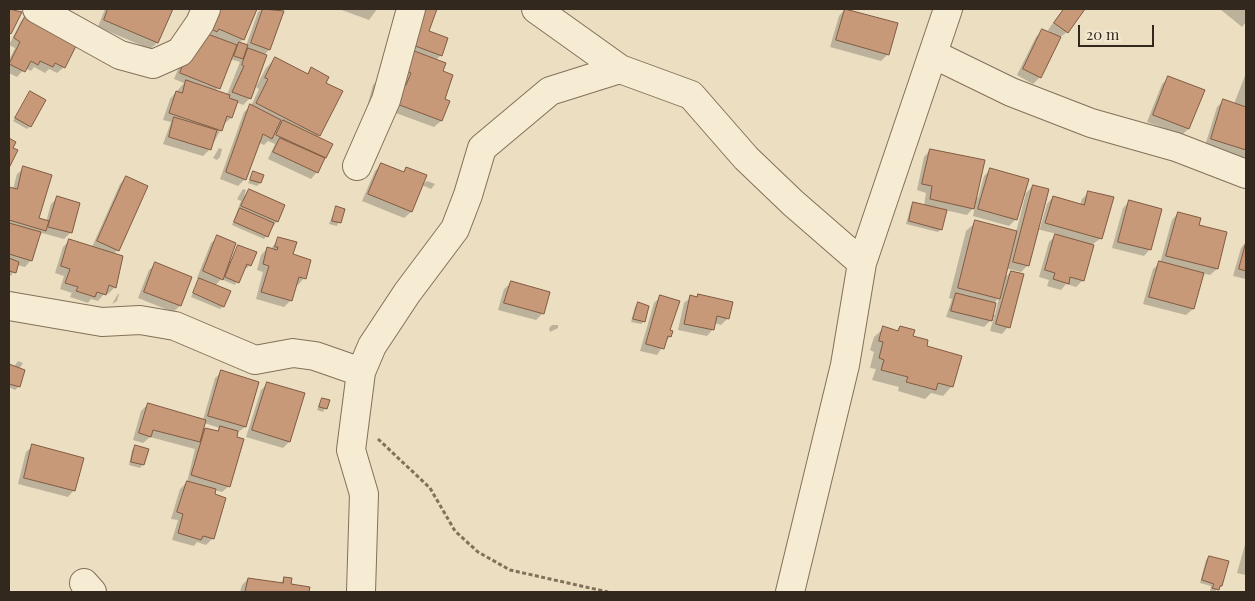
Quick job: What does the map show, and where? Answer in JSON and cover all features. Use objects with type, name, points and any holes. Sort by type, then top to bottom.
[{"type":"street","points":[[37,9],[120,55],[152,64],[180,52],[200,24],[206,9]]},
{"type":"street","points":[[357,166],[386,100],[411,9]]},
{"type":"street","points":[[536,9],[620,69],[691,95],[746,158],[793,203],[862,263]]},
{"type":"street","points":[[790,592],[845,365],[862,263],[948,9]]},
{"type":"street","points":[[933,54],[1011,92],[1091,123],[1176,147],[1246,174]]},
{"type":"street","points":[[361,592],[364,494],[351,450],[361,372],[372,346],[407,293],[455,229],[468,195],[482,148],[550,91],[620,69]]},
{"type":"street","points":[[9,306],[102,322],[140,320],[175,326],[255,360],[293,353],[315,356],[361,372]]},
{"type":"path","points":[[355,422],[386,445],[430,488],[455,531],[478,552],[510,570],[608,592]]},
{"type":"building","points":[[9,9],[22,12],[11,34],[9,32]]},
{"type":"building","points":[[108,9],[173,9],[158,43],[104,20]]},
{"type":"building","points":[[206,9],[257,9],[244,40],[219,29],[217,32],[204,25]]},
{"type":"building","points":[[263,9],[284,11],[270,50],[251,43]]},
{"type":"building","points":[[414,9],[437,9],[429,31],[448,38],[442,56],[402,41]]},
{"type":"building","points":[[845,9],[898,23],[889,55],[836,40]]},
{"type":"building","points":[[1064,9],[1085,9],[1068,33],[1054,23]]},
{"type":"building","points":[[27,13],[78,42],[65,68],[55,63],[53,67],[40,61],[38,65],[31,61],[25,72],[9,64],[20,42],[14,38]]},
{"type":"building","points":[[1042,29],[1061,37],[1041,78],[1023,69]]},
{"type":"building","points":[[197,30],[237,45],[220,89],[180,73]]},
{"type":"building","points":[[239,42],[248,45],[243,59],[234,56]]},
{"type":"building","points":[[248,48],[267,55],[251,99],[232,92],[244,66],[242,65]]},
{"type":"building","points":[[409,49],[446,63],[443,71],[453,75],[445,99],[450,101],[442,121],[389,101],[396,81],[406,85],[411,73],[402,69]]},
{"type":"building","points":[[275,57],[308,74],[311,67],[329,77],[326,83],[343,91],[320,136],[256,103],[268,79],[265,78]]},
{"type":"building","points":[[1168,76],[1205,90],[1189,129],[1153,115]]},
{"type":"building","points":[[186,80],[230,95],[229,98],[238,101],[232,118],[227,116],[222,131],[169,113],[176,91],[182,93]]},
{"type":"building","points":[[30,91],[46,100],[31,127],[15,118]]},
{"type":"building","points":[[1223,99],[1246,107],[1246,150],[1211,139]]},
{"type":"building","points":[[250,104],[281,120],[272,139],[263,134],[246,180],[226,172]]},
{"type":"building","points":[[174,117],[217,130],[211,150],[169,137]]},
{"type":"building","points":[[283,120],[333,144],[326,158],[276,135]]},
{"type":"building","points":[[9,138],[16,142],[13,148],[18,150],[9,168]]},
{"type":"building","points":[[280,138],[325,158],[318,173],[273,152]]},
{"type":"building","points":[[930,149],[985,160],[974,209],[930,199],[932,186],[922,184]]},
{"type":"building","points":[[381,163],[404,172],[406,167],[427,175],[412,212],[368,194]]},
{"type":"building","points":[[23,166],[52,175],[39,218],[49,221],[46,231],[9,220],[9,187],[17,189]]},
{"type":"building","points":[[990,168],[1029,179],[1017,220],[978,209]]},
{"type":"building","points":[[253,171],[264,175],[261,183],[250,180]]},
{"type":"building","points":[[126,176],[148,186],[119,251],[97,241]]},
{"type":"building","points":[[1033,185],[1049,189],[1029,266],[1013,262]]},
{"type":"building","points":[[249,189],[285,205],[278,222],[241,206]]},
{"type":"building","points":[[1088,191],[1114,197],[1102,239],[1045,223],[1053,196],[1084,205]]},
{"type":"building","points":[[57,196],[80,203],[72,233],[48,227]]},
{"type":"building","points":[[1129,200],[1162,209],[1151,250],[1118,242]]},
{"type":"building","points":[[913,202],[947,210],[942,230],[909,221]]},
{"type":"building","points":[[336,206],[345,209],[341,223],[332,221]]},
{"type":"building","points":[[240,208],[274,223],[268,237],[234,222]]},
{"type":"building","points":[[1178,212],[1201,218],[1199,225],[1227,232],[1218,269],[1166,256]]},
{"type":"building","points":[[975,220],[1017,231],[1000,299],[958,288]]},
{"type":"building","points":[[9,223],[41,232],[32,261],[9,254]]},
{"type":"building","points":[[1055,234],[1094,245],[1084,281],[1070,277],[1069,284],[1053,279],[1055,273],[1045,270]]},
{"type":"building","points":[[217,235],[236,243],[223,280],[203,271]]},
{"type":"building","points":[[278,237],[297,242],[293,254],[311,260],[306,279],[299,277],[292,301],[261,292],[269,266],[263,264],[267,247],[277,250],[278,247],[275,247]]},
{"type":"building","points":[[69,239],[123,256],[116,288],[109,285],[106,295],[97,292],[95,297],[76,291],[78,287],[65,283],[70,269],[61,266]]},
{"type":"building","points":[[1246,242],[1246,271],[1239,269]]},
{"type":"building","points":[[238,245],[257,252],[251,266],[247,264],[239,283],[225,277]]},
{"type":"building","points":[[9,258],[19,262],[16,273],[9,271]]},
{"type":"building","points":[[1159,261],[1204,273],[1194,309],[1149,297]]},
{"type":"building","points":[[155,262],[192,277],[181,306],[144,292]]},
{"type":"building","points":[[1011,271],[1024,274],[1010,328],[996,324]]},
{"type":"building","points":[[199,278],[231,291],[224,307],[193,293]]},
{"type":"building","points":[[511,281],[550,292],[544,314],[504,303]]},
{"type":"building","points":[[956,293],[996,303],[992,321],[951,311]]},
{"type":"building","points":[[698,294],[733,302],[729,319],[717,316],[714,330],[684,324],[690,295],[697,297]]},
{"type":"building","points":[[660,295],[680,301],[670,330],[673,331],[671,337],[668,336],[664,349],[646,344]]},
{"type":"building","points":[[638,302],[649,306],[645,322],[633,319]]},
{"type":"building","points":[[883,326],[898,331],[900,326],[915,330],[913,336],[928,340],[927,346],[962,356],[953,387],[938,383],[936,390],[906,382],[908,377],[881,370],[884,360],[879,358],[883,342],[879,341]]},
{"type":"building","points":[[9,364],[25,370],[20,387],[9,384]]},
{"type":"building","points":[[221,370],[259,382],[246,427],[208,416]]},
{"type":"building","points":[[267,382],[305,393],[290,442],[252,430]]},
{"type":"building","points":[[322,398],[330,400],[327,409],[319,407]]},
{"type":"building","points":[[148,403],[206,420],[200,442],[153,430],[151,437],[139,433]]},
{"type":"building","points":[[220,426],[238,431],[237,437],[244,439],[230,487],[191,475],[205,428],[218,431]]},
{"type":"building","points":[[32,444],[84,458],[75,491],[24,478]]},
{"type":"building","points":[[135,445],[149,449],[144,465],[131,462]]},
{"type":"building","points":[[187,481],[216,489],[215,494],[226,498],[214,539],[203,536],[201,540],[178,533],[183,514],[177,512]]},
{"type":"building","points":[[1209,556],[1229,561],[1222,586],[1220,586],[1219,590],[1212,588],[1214,584],[1202,580]]},
{"type":"building","points":[[284,577],[292,578],[291,584],[310,587],[309,592],[245,592],[248,578],[283,583]]}]
